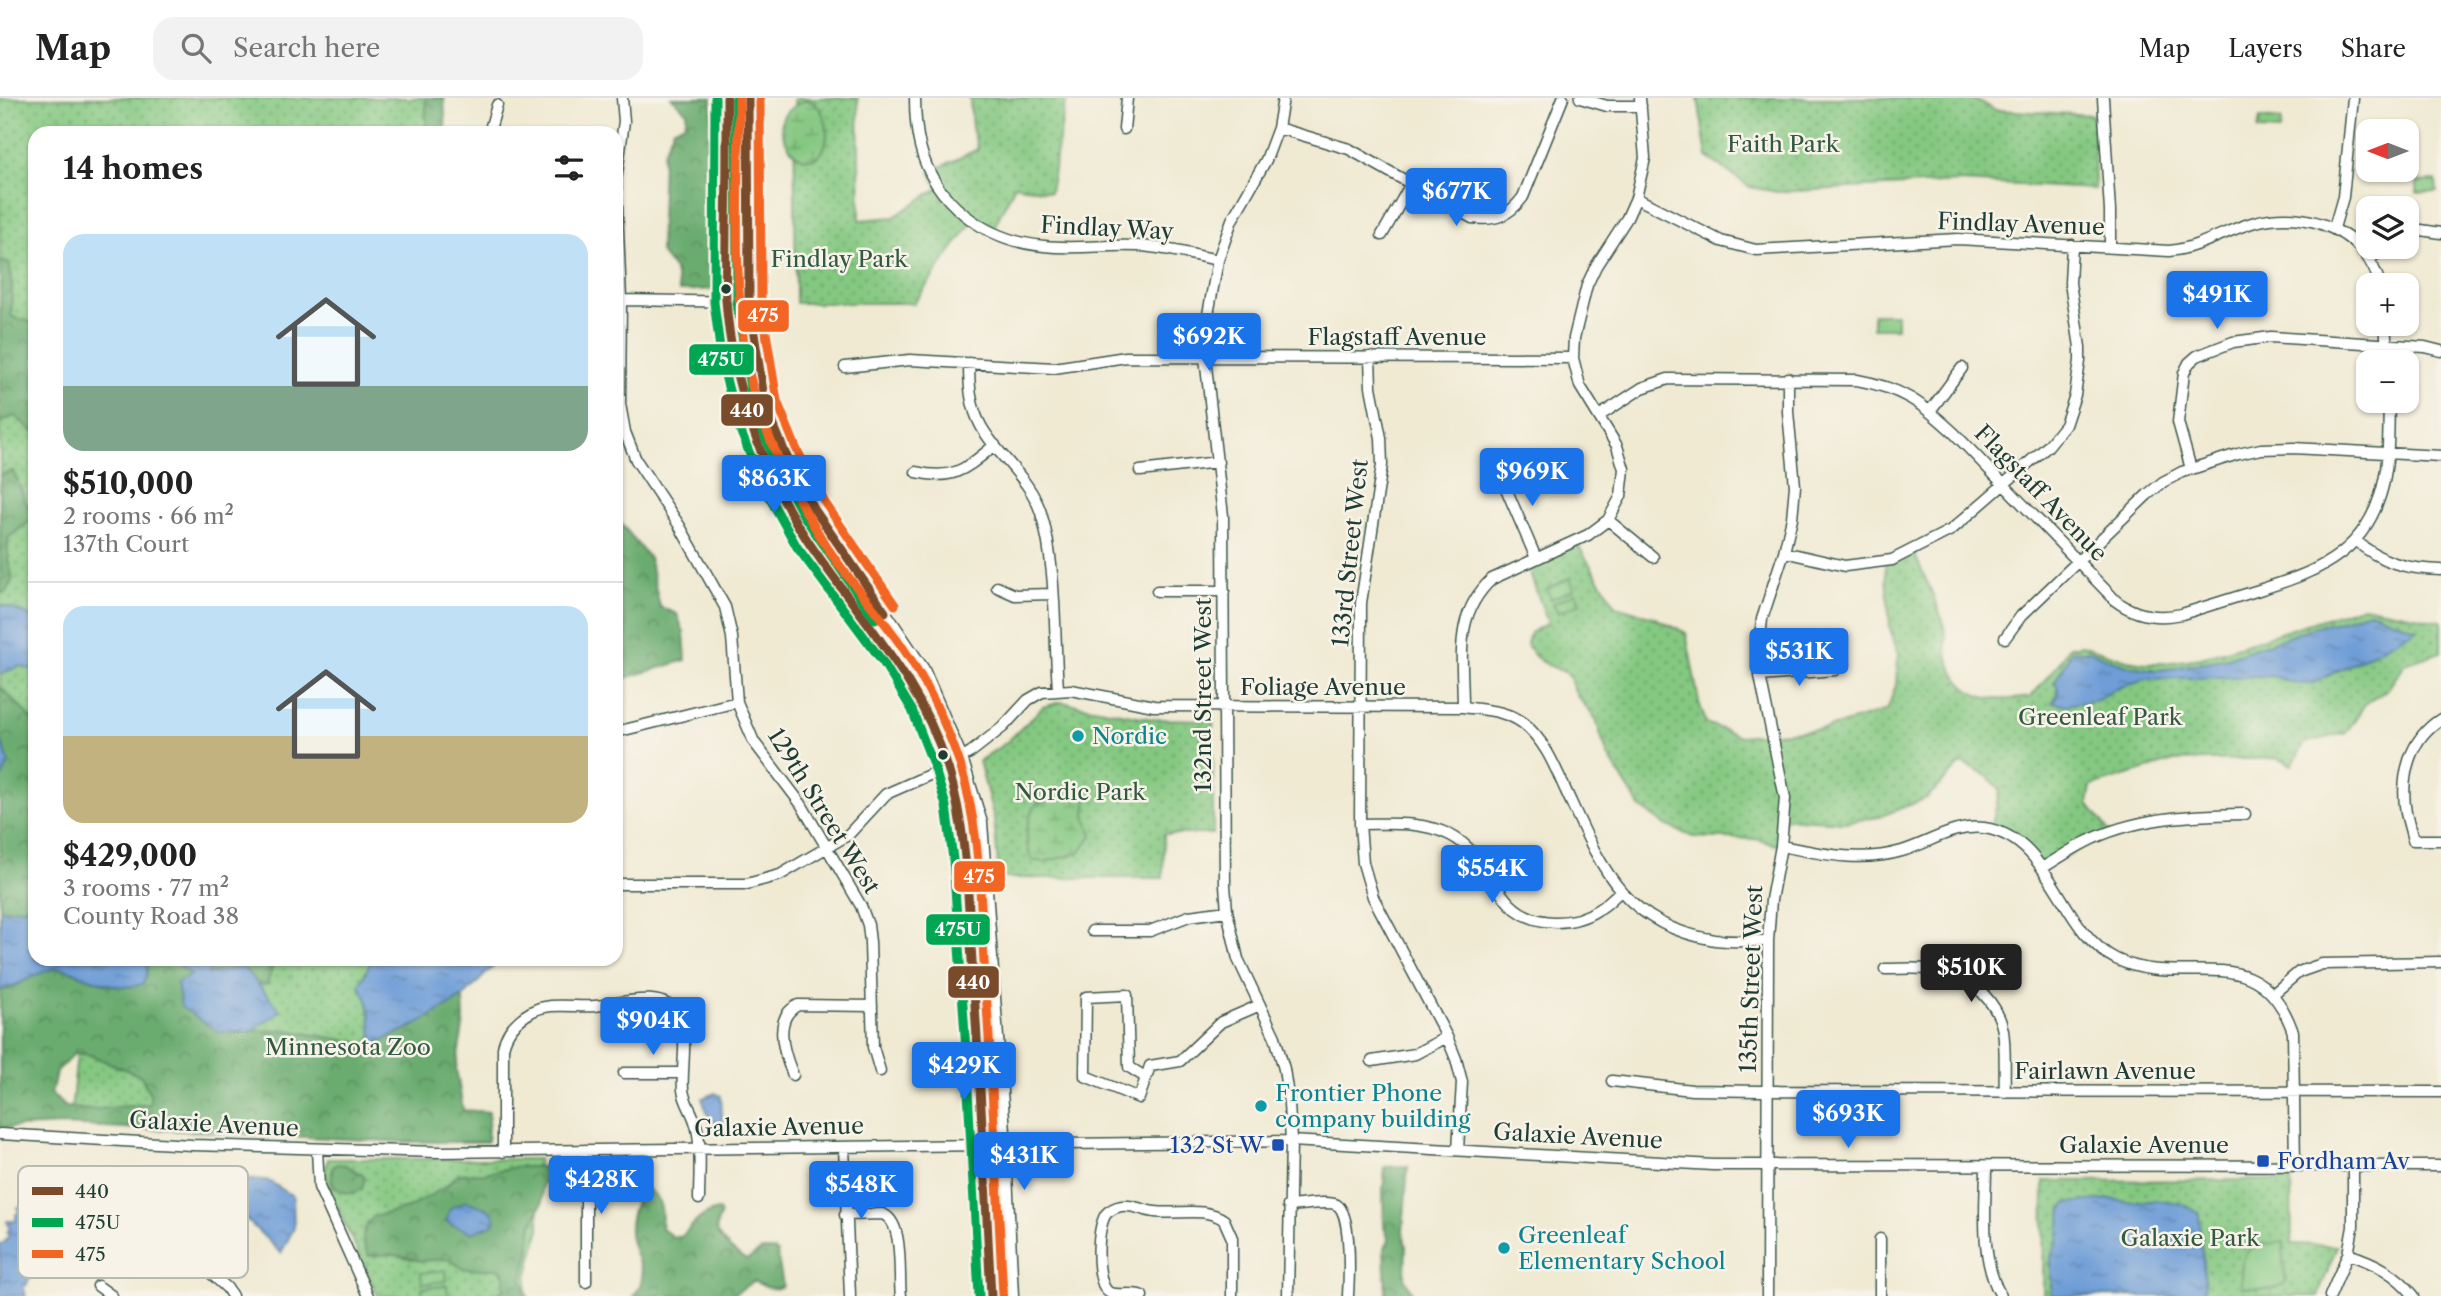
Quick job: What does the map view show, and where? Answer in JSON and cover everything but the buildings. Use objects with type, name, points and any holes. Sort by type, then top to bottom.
[{"type":"main road","points":[[727,98],[726,300],[734,362],[750,422],[774,480],[808,541],[893,655],[915,691],[953,761],[980,823],[1011,1296]]},
{"type":"main road","points":[[748,98],[749,302],[765,404],[785,453],[814,509],[922,670],[953,761],[965,858],[991,1296]]},
{"type":"street","name":"129th Street West","points":[[622,98],[623,129]]},
{"type":"street","name":"Findlay Way","points":[[915,98],[918,136],[928,169],[953,205],[984,230],[1022,244],[1047,247],[1150,247],[1218,260]]},
{"type":"street","points":[[1124,129],[1126,98]]},
{"type":"street","name":"132nd Street West","points":[[1283,98],[1278,128],[1266,160],[1231,220],[1218,260],[1205,357],[1223,516],[1227,911],[1238,959],[1275,1037],[1284,1069],[1291,1141],[1288,1296]]},
{"type":"street","points":[[1278,128],[1349,149],[1472,218],[1489,220],[1506,215],[1516,207],[1563,98]]},
{"type":"street","points":[[1463,707],[1463,632],[1470,605],[1480,590],[1492,579],[1588,535],[1608,520],[1621,496],[1624,469],[1617,446],[1580,386],[1573,358],[1574,338],[1587,285],[1636,198],[1645,158],[1641,102],[1607,106],[1580,98]]},
{"type":"street","points":[[2103,98],[2110,211],[2109,247]]},
{"type":"street","points":[[2334,228],[2343,197],[2353,98]]},
{"type":"street","points":[[491,126],[498,105]]},
{"type":"street","points":[[1382,235],[1411,184]]},
{"type":"street","name":"Findlay Avenue","points":[[1636,198],[1721,241],[1756,250],[1958,239],[2169,251],[2183,249],[2249,224],[2278,218],[2308,220],[2334,228],[2356,244]]},
{"type":"street","points":[[2419,231],[2441,233]]},
{"type":"street","points":[[1784,552],[1845,566],[1885,562],[1919,548],[1951,530],[2048,446],[2064,425],[2076,395],[2080,347],[2070,284],[2072,245]]},
{"type":"street","name":"Findlay Avenue","points":[[2369,259],[2375,273]]},
{"type":"street","points":[[623,299],[749,302]]},
{"type":"street","points":[[2386,336],[2387,350]]},
{"type":"street","points":[[2190,469],[2178,422],[2184,373],[2189,363],[2197,356],[2232,342],[2263,337],[2386,344],[2441,351]]},
{"type":"street","name":"Flagstaff Avenue","points":[[845,367],[910,360],[1054,368],[1126,357],[1573,358]]},
{"type":"street","name":"133rd Street West","points":[[1370,358],[1371,387],[1381,439],[1382,465],[1361,604],[1360,824],[1363,863],[1373,897],[1457,1059],[1462,1082],[1458,1150]]},
{"type":"street","points":[[623,884],[747,884],[780,875],[848,835],[886,794],[953,761],[1003,727],[1028,700],[1042,692],[1058,689],[1047,539],[1040,511],[1025,483],[981,426],[969,385],[969,363]]},
{"type":"street","points":[[1930,411],[1962,368]]},
{"type":"street","name":"Flagstaff Avenue","points":[[1599,416],[1642,388],[1668,379],[1857,380],[1881,384],[1900,391],[1930,411],[2108,594],[2124,607],[2162,617],[2182,614],[2310,573],[2338,557],[2355,540],[2373,514],[2381,495],[2387,454]]},
{"type":"street","name":"135th Street West","points":[[1768,1296],[1768,941],[1785,798],[1760,676],[1759,647],[1762,619],[1792,518],[1795,486],[1788,412],[1788,379]]},
{"type":"street","points":[[2387,454],[2389,413]]},
{"type":"street","name":"129th Street West","points":[[623,424],[636,460],[679,525],[725,607],[733,637],[737,702],[754,742],[801,804],[861,906],[868,925],[873,1047],[880,1071]]},
{"type":"street","points":[[916,472],[945,476],[962,470],[995,445]]},
{"type":"street","points":[[2005,638],[2021,616],[2155,488],[2190,469],[2238,454],[2270,448],[2441,456]]},
{"type":"street","points":[[1140,471],[1218,462]]},
{"type":"street","points":[[1498,470],[1536,558]]},
{"type":"street","points":[[1608,520],[1653,557]]},
{"type":"street","points":[[2355,540],[2375,556],[2391,563],[2415,569],[2441,570]]},
{"type":"street","points":[[997,587],[1014,596],[1052,594]]},
{"type":"street","points":[[1157,591],[1224,591]]},
{"type":"street","points":[[1760,676],[1835,670]]},
{"type":"street","name":"Foliage Avenue","points":[[1058,689],[1154,706],[1463,707],[1504,713],[1522,723],[1537,737],[1549,755],[1598,860],[1619,892],[1648,916],[1684,933],[1718,940],[1768,941]]},
{"type":"street","points":[[623,730],[737,702]]},
{"type":"street","points":[[2441,719],[2429,726],[2413,746],[2406,771],[2406,814],[2413,841],[2441,840]]},
{"type":"street","points":[[2042,868],[2085,842],[2135,824],[2182,816],[2245,814]]},
{"type":"street","points":[[1360,824],[1416,824],[1449,835],[1478,857],[1510,904],[1524,914],[1541,920],[1562,923],[1583,918],[1601,909],[1619,892]]},
{"type":"street","points":[[1781,846],[1834,857],[1870,857],[1902,851],[1955,830],[1981,828],[1999,832],[2017,840],[2042,868],[2086,935],[2114,958],[2147,969],[2231,971],[2254,979],[2273,994],[2287,1014],[2293,1032],[2295,1166]]},
{"type":"street","points":[[1091,931],[1150,931],[1189,916],[1227,911]]},
{"type":"street","points":[[2273,994],[2299,972],[2322,964],[2441,962]]},
{"type":"street","points":[[1885,969],[1944,971],[1964,979],[1982,992],[1995,1010],[2003,1030],[2005,1091]]},
{"type":"street","points":[[1145,1077],[1129,1067],[1127,995],[1086,997],[1085,1076],[1139,1098],[1150,1066],[1180,1061],[1221,1022],[1260,1004]]},
{"type":"street","points":[[503,1152],[503,1048],[513,1026],[531,1012],[553,1006],[595,1006],[631,1000],[655,1001],[665,1004],[679,1015],[682,1024],[686,1103],[696,1125],[698,1199]]},
{"type":"street","points":[[793,1075],[783,1052],[784,1020],[788,1010],[798,1005],[872,1006]]},
{"type":"street","points":[[1372,1061],[1415,1054],[1447,1037]]},
{"type":"street","points":[[624,1073],[683,1073]]},
{"type":"street","name":"Fairlawn Avenue","points":[[1612,1081],[1692,1090],[2441,1092]]},
{"type":"street","name":"Galaxie Avenue","points":[[0,1134],[317,1150],[503,1152],[1291,1141],[1702,1164],[2441,1166]]},
{"type":"street","points":[[844,1147],[850,1296]]},
{"type":"street","points":[[317,1150],[319,1187],[368,1296]]},
{"type":"street","points":[[586,1150],[586,1282]]},
{"type":"street","points":[[1986,1166],[1987,1254],[1994,1284],[2001,1296]]},
{"type":"street","points":[[2330,1296],[2348,1254],[2353,1227],[2353,1166]]},
{"type":"street","points":[[1288,1206],[1330,1203],[1339,1206],[1345,1214],[1348,1296]]},
{"type":"street","points":[[1142,1296],[1113,1294],[1101,1284],[1100,1224],[1105,1215],[1114,1208],[1135,1206],[1155,1212],[1209,1212],[1224,1220],[1232,1238],[1231,1296]]},
{"type":"street","points":[[845,1215],[881,1214],[892,1221],[898,1240],[901,1296]]},
{"type":"street","points":[[1880,1240],[1880,1296]]},
{"type":"street","points":[[2348,1254],[2379,1265],[2404,1283],[2414,1296]]},
{"type":"street","points":[[215,1278],[232,1296]]},
{"type":"street","points":[[98,1286],[112,1296]]},
{"type":"green space","name":"Minnesota Zoo","points":[[0,98],[432,98],[433,126],[28,126],[28,966],[433,966],[436,1073],[70,1122],[80,1024],[0,1000]]},
{"type":"green space","points":[[426,98],[444,98],[446,126],[426,126]]},
{"type":"green space","points":[[672,98],[712,98],[713,289],[679,291],[675,271],[660,252],[663,153],[674,128],[685,124],[687,112]]},
{"type":"green space","name":"Findlay Park","points":[[794,98],[858,98],[860,220],[894,217],[938,188],[930,172],[978,149],[972,128],[970,98],[1066,98],[1050,192],[1015,185],[991,233],[972,222],[914,303],[796,303]]},
{"type":"green space","name":"Faith Park","points":[[1698,98],[1971,98],[1995,110],[2093,115],[2095,189],[1959,182],[1777,192],[1750,187],[1707,157]]},
{"type":"green space","points":[[806,100],[815,104],[822,112],[827,133],[822,152],[815,158],[806,159],[791,150],[783,132],[782,121],[788,111]]},
{"type":"green space","points":[[2260,118],[2281,120],[2280,131],[2258,130]]},
{"type":"green space","points":[[2436,181],[2437,192],[2417,193],[2419,182]]},
{"type":"green space","points":[[0,261],[9,263],[11,269],[12,317],[28,321],[28,427],[15,416],[0,422]]},
{"type":"green space","points":[[1873,314],[1897,314],[1897,328],[1873,328]]},
{"type":"green space","points":[[13,471],[28,507],[28,522],[8,538],[8,559],[13,579],[5,593],[0,591],[0,475]]},
{"type":"green space","points":[[623,526],[649,558],[660,607],[677,614],[684,633],[686,660],[623,679]]},
{"type":"green space","name":"Greenleaf Park","points":[[1575,541],[1616,606],[1653,617],[1686,633],[1699,702],[1706,723],[1739,736],[1825,729],[1887,710],[1896,685],[1898,654],[1890,628],[1885,563],[1913,550],[1941,616],[1947,654],[1954,673],[1970,691],[1980,696],[2003,699],[2031,697],[2069,647],[2082,645],[2145,663],[2201,658],[2363,606],[2441,621],[2441,652],[2405,664],[2387,690],[2365,704],[2346,733],[2305,743],[2292,765],[2278,758],[2174,761],[2091,786],[2088,804],[2110,833],[2042,868],[2017,840],[1991,830],[2000,789],[1987,776],[1962,763],[1927,798],[1879,817],[1845,822],[1784,818],[1781,846],[1755,839],[1693,837],[1665,825],[1640,807],[1608,756],[1595,718],[1577,696],[1568,674],[1539,659],[1527,644],[1530,633],[1548,623],[1526,563]]},
{"type":"green space","points":[[1570,578],[1574,589],[1551,599],[1547,589]]},
{"type":"green space","points":[[1576,593],[1580,603],[1558,613],[1553,603]]},
{"type":"green space","points":[[0,687],[28,715],[28,908],[0,910],[0,781],[8,763],[0,736]]},
{"type":"green space","name":"Nordic Park","points":[[1061,702],[1153,719],[1213,720],[1213,834],[1164,834],[1163,878],[999,878],[994,819],[979,761],[1007,742],[1043,707]]},
{"type":"green space","points":[[1058,790],[1081,793],[1087,797],[1085,816],[1092,835],[1079,853],[1044,862],[1032,860],[1027,838],[1030,815],[1039,802],[1044,802]]},
{"type":"green space","points":[[141,966],[180,966],[191,975],[219,1032],[287,1030],[372,1045],[414,1026],[463,997],[464,1021],[456,1068],[463,1110],[489,1112],[487,1142],[405,1142],[63,1125],[0,1128],[0,990],[10,989],[35,974],[60,967],[108,985]],"holes":[[[75,1053],[90,1055],[141,1076],[150,1094],[150,1104],[89,1110],[66,1107],[51,1094],[56,1072]]]},
{"type":"green space","points":[[210,966],[269,966],[272,969],[267,985],[258,984],[242,967],[208,974]]},
{"type":"green space","points":[[328,1159],[538,1159],[539,1232],[527,1277],[526,1296],[378,1296],[332,1196],[325,1172]]},
{"type":"green space","points":[[337,1164],[346,1165],[365,1177],[362,1189],[348,1193],[335,1187],[332,1168]]},
{"type":"green space","points":[[1408,1166],[1403,1231],[1406,1246],[1405,1279],[1414,1296],[1386,1296],[1384,1249],[1389,1241],[1384,1226],[1385,1167]]},
{"type":"green space","points":[[516,1167],[556,1167],[556,1171],[542,1184],[542,1203],[532,1224],[522,1279],[528,1296],[494,1296],[504,1289],[504,1276],[500,1269],[464,1269],[448,1259],[421,1261],[392,1254],[369,1256],[363,1236],[373,1217],[408,1208],[445,1187],[458,1174],[485,1173]]},
{"type":"green space","name":"Galaxie Park","points":[[2291,1180],[2292,1244],[2337,1246],[2318,1296],[2043,1296],[2044,1181]]},
{"type":"green space","points":[[645,1188],[655,1195],[660,1205],[661,1228],[672,1236],[681,1237],[703,1216],[719,1210],[721,1214],[717,1230],[722,1239],[734,1252],[747,1260],[761,1250],[774,1250],[777,1253],[783,1285],[772,1289],[754,1281],[731,1296],[633,1296],[642,1281],[642,1273],[632,1242],[630,1222],[641,1190]]},
{"type":"green space","points":[[2284,1242],[2286,1281],[2271,1289],[2241,1287],[2242,1264],[2248,1251],[2261,1245]]},
{"type":"green space","points":[[445,1270],[446,1281],[422,1284],[421,1273]]},
{"type":"green space","points":[[447,1286],[448,1296],[423,1296],[422,1288]]},
{"type":"water","points":[[0,605],[28,616],[28,668],[20,666],[0,674]]},
{"type":"water","points":[[2369,611],[2417,629],[2311,684],[2299,684],[2271,676],[2145,679],[2115,689],[2098,700],[2066,705],[2052,702],[2058,694],[2054,683],[2072,651],[2090,651],[2123,665],[2156,670],[2169,669],[2228,658],[2323,624]]},
{"type":"water","points":[[0,736],[9,763],[0,781]]},
{"type":"water","points":[[28,908],[28,966],[146,966],[147,974],[143,984],[127,987],[110,985],[60,968],[42,972],[0,990],[0,910]]},
{"type":"water","points":[[180,966],[210,966],[208,974],[243,967],[281,1011],[252,1031],[219,1032],[181,1007],[177,983],[191,975]]},
{"type":"water","points":[[369,966],[494,966],[463,997],[414,1026],[372,1045],[369,1007],[359,986]]},
{"type":"water","points":[[715,1093],[721,1096],[723,1130],[713,1130],[702,1098]]},
{"type":"water","points":[[248,1180],[267,1180],[293,1196],[294,1228],[281,1253],[248,1221]]},
{"type":"water","points":[[2110,1199],[2175,1202],[2199,1213],[2204,1296],[2051,1296],[2051,1256],[2058,1240],[2062,1209],[2067,1203]]},
{"type":"water","points":[[466,1201],[488,1209],[496,1221],[472,1233],[446,1222],[450,1208]]},
{"type":"water","points":[[18,1213],[18,1278],[31,1278],[27,1285],[23,1284],[26,1296],[0,1296],[0,1244],[4,1243],[9,1235],[7,1221],[16,1221]]},
{"type":"transit line","name":"475U","points":[[715,98],[714,302],[722,364],[738,425],[763,486],[797,547],[883,662],[912,710],[946,806],[953,859],[965,1035],[979,1296]]},
{"type":"transit line","name":"440","points":[[727,98],[726,300],[735,364],[752,427],[792,516],[887,650],[921,705],[936,735],[954,791],[968,888],[991,1296]]},
{"type":"transit line","name":"475U","points":[[736,98],[737,303],[753,407],[774,459],[803,515],[875,619]]},
{"type":"transit line","name":"475","points":[[739,98],[739,293],[746,357],[764,425],[783,469],[817,531],[903,648],[928,689],[954,746],[966,785],[980,886],[1003,1295]]},
{"type":"transit line","name":"440","points":[[748,98],[749,302],[765,404],[785,453],[814,509],[885,612]]},
{"type":"transit line","name":"475","points":[[760,98],[761,301],[777,401],[796,448],[825,503],[895,605]]},
{"type":"place","name":"Nordic","points":[[1078,736]]},
{"type":"place","name":"Frontier Phone company building","points":[[1261,1106]]},
{"type":"place","name":"132 St W","points":[[1278,1145]]},
{"type":"place","name":"Fordham Av","points":[[2263,1161]]},
{"type":"place","name":"Greenleaf Elementary School","points":[[1504,1248]]}]
